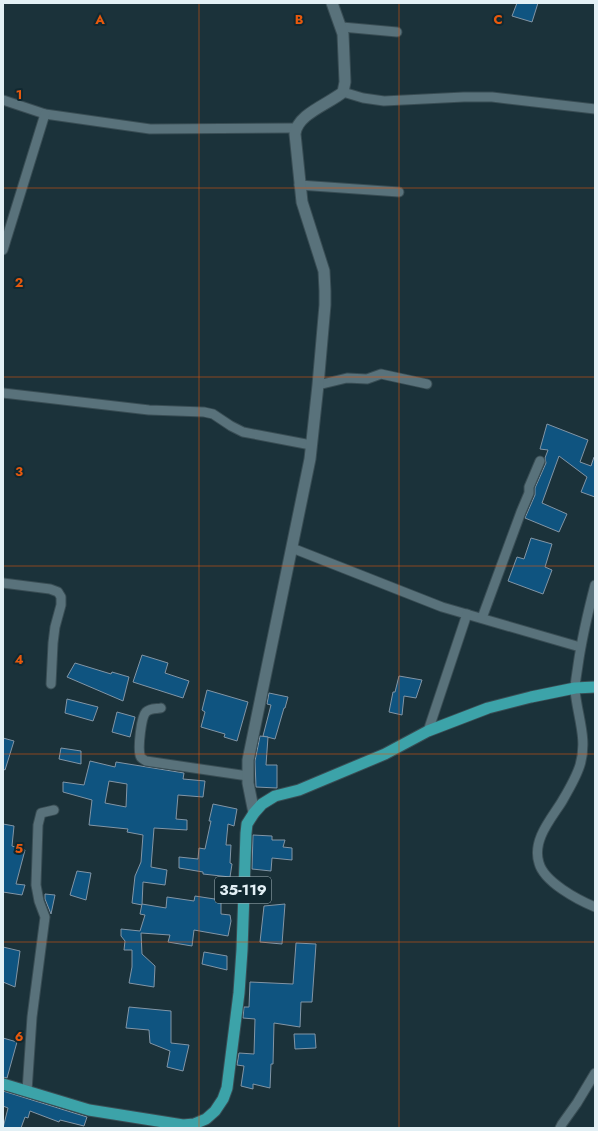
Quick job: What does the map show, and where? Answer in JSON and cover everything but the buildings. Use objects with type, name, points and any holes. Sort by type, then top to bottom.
[{"type":"main road","name":"35-119","points":[[3,1084],[89,1110],[194,1126],[206,1119],[215,1111],[223,1099],[227,1088],[239,993],[246,833],[248,824],[254,813],[262,804],[274,796],[298,790],[385,754],[428,731],[488,708],[575,688],[595,687]]},
{"type":"street","points":[[254,813],[248,776],[248,760],[312,445],[325,305],[325,279],[321,260],[305,215],[299,185],[294,134],[295,128],[307,115],[343,92],[345,82],[344,38],[342,27],[332,3]]},
{"type":"street","points":[[342,27],[397,32]]},
{"type":"street","points":[[343,92],[363,98],[384,101],[492,97],[595,109]]},
{"type":"street","points":[[3,100],[45,114],[150,129],[295,128]]},
{"type":"street","points":[[3,250],[45,114]]},
{"type":"street","points":[[299,185],[399,192]]},
{"type":"street","points":[[318,385],[348,378],[367,379],[381,374],[427,384]]},
{"type":"street","points":[[3,393],[149,410],[204,412],[213,414],[243,432],[312,445]]},
{"type":"street","points":[[482,618],[540,460]]},
{"type":"street","points":[[292,548],[442,607],[580,647]]},
{"type":"street","points":[[3,583],[50,589],[58,592],[61,597],[61,605],[55,627],[53,643],[51,684]]},
{"type":"street","points":[[595,585],[585,618],[575,688],[583,735],[582,756],[568,790],[542,834],[538,845],[537,854],[539,864],[543,872],[569,894],[595,907]]},
{"type":"street","points":[[428,731],[467,614]]},
{"type":"street","points":[[161,708],[146,711],[143,718],[140,743],[140,756],[142,759],[146,761],[248,776]]},
{"type":"street","points":[[27,1091],[32,1017],[45,917],[39,901],[36,885],[38,825],[41,813],[54,810]]},
{"type":"street","points":[[560,1128],[595,1073]]}]
